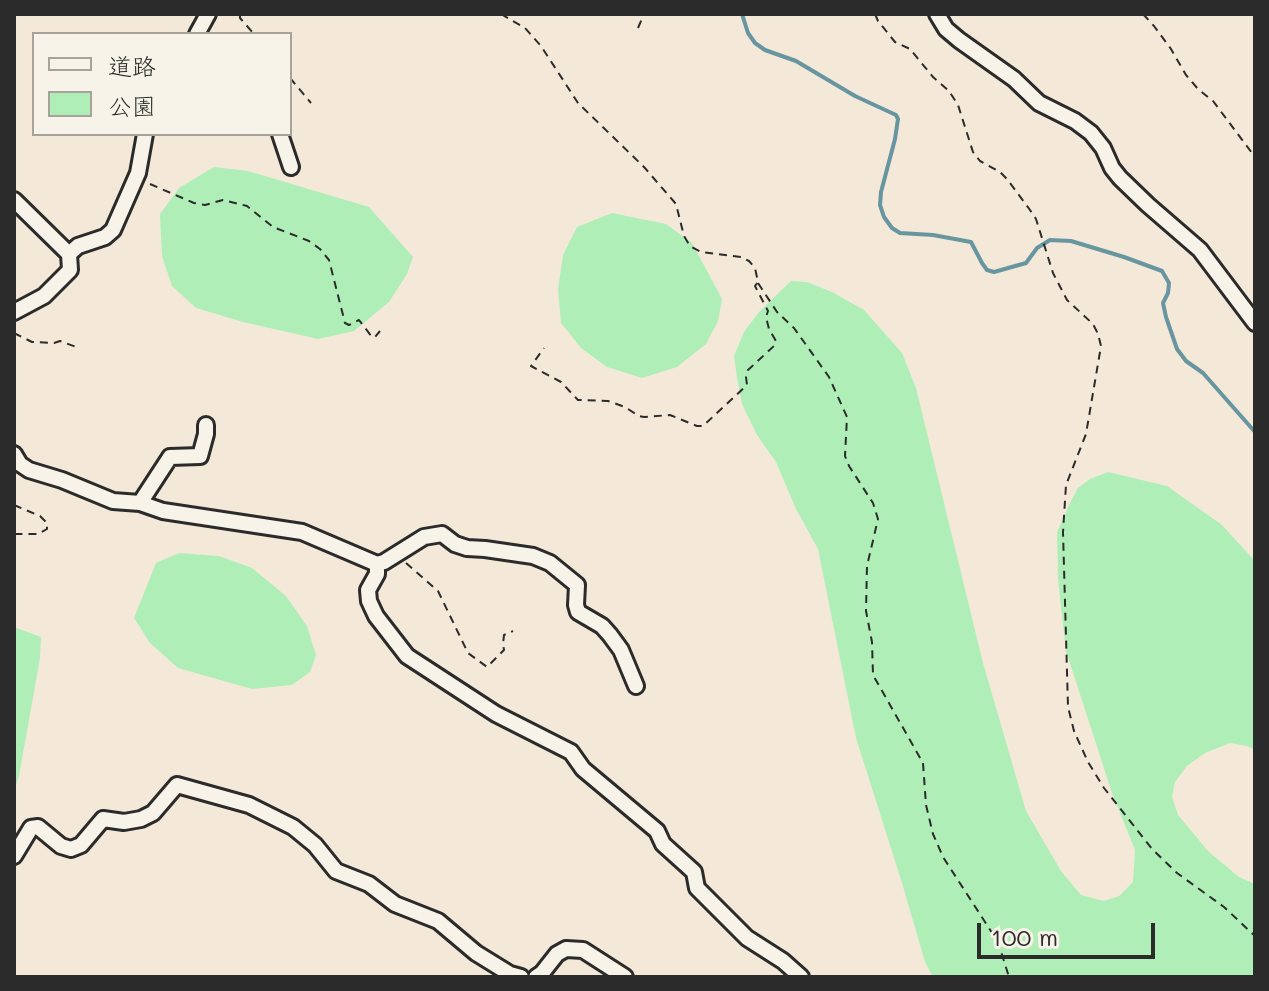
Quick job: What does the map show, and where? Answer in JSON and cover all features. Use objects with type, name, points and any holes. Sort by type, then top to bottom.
[{"type":"street","points":[[198,32],[208,14]]},
{"type":"street","points":[[937,14],[946,29],[1014,79],[1039,103],[1091,133],[1120,178],[1200,250],[1255,323]]},
{"type":"street","points":[[69,254],[78,246],[105,237],[113,230],[138,173],[145,136]]},
{"type":"street","points":[[281,136],[291,167]]},
{"type":"street","points":[[14,200],[69,254],[70,270],[44,296],[14,312]]},
{"type":"street","points":[[140,503],[170,457],[200,456],[206,425]]},
{"type":"street","points":[[14,454],[20,464],[29,470],[113,501],[302,532],[377,564]]},
{"type":"street","points":[[377,564],[424,537],[442,534],[467,548],[533,556],[550,563],[577,585],[578,612],[602,626],[610,635],[621,650],[636,686]]},
{"type":"street","points":[[377,564],[377,574],[368,590],[369,601],[376,616],[407,656],[496,714],[571,752],[583,769],[657,831],[663,844],[694,872],[697,888],[747,938],[783,961],[801,977]]},
{"type":"street","points":[[14,856],[31,828],[38,827],[61,846],[71,849],[81,845],[103,819],[124,822],[153,813],[177,785],[249,805],[293,827],[315,845],[336,871],[369,884],[395,904],[438,921],[476,953],[510,974],[521,977]]},
{"type":"street","points":[[536,977],[557,954],[566,949],[583,950],[625,977]]},
{"type":"path","points":[[240,14],[252,32]]},
{"type":"path","points":[[501,14],[525,28],[578,103],[644,167],[676,204],[684,236],[690,246],[701,252],[741,257],[749,261],[777,312],[794,328],[829,377],[847,417],[845,456],[873,503],[878,519],[867,566],[866,611],[872,642],[873,675],[923,763],[926,805],[943,857],[998,942],[1009,977]]},
{"type":"path","points":[[638,28],[644,14]]},
{"type":"path","points":[[875,14],[895,42],[910,49],[949,91],[958,105],[973,152],[980,161],[1007,179],[1036,219],[1053,273],[1067,300],[1093,324],[1098,334],[1101,346],[1086,434],[1066,485],[1064,517],[1068,707],[1074,731],[1104,788],[1152,849],[1255,936]]},
{"type":"path","points":[[1143,14],[1171,49],[1186,75],[1213,101],[1255,157]]},
{"type":"path","points":[[292,80],[311,103]]},
{"type":"path","points":[[131,187],[135,188],[142,181],[205,205],[230,200],[247,206],[273,227],[309,241],[329,260],[345,323],[349,325],[359,320],[372,337],[380,331]]},
{"type":"path","points":[[544,348],[531,366],[561,382],[578,400],[608,401],[639,416],[670,415],[703,426],[747,385],[748,370],[776,341],[769,329],[768,311],[755,286],[758,282]]},
{"type":"path","points":[[14,333],[32,342],[60,341],[79,348]]},
{"type":"path","points":[[14,505],[40,516],[47,523],[47,529],[38,534],[14,534]]},
{"type":"path","points":[[396,554],[438,591],[468,653],[473,657],[488,666],[504,650],[504,635],[513,631]]},
{"type":"green space","points":[[214,167],[248,171],[369,207],[413,257],[407,274],[389,302],[354,331],[318,339],[196,308],[172,286],[162,256],[160,214],[179,188]]},
{"type":"green space","points":[[612,213],[666,224],[692,243],[722,299],[718,321],[706,344],[677,367],[642,378],[607,367],[581,348],[561,323],[558,289],[563,255],[577,227]]},
{"type":"green space","points":[[791,281],[807,282],[864,310],[902,353],[916,388],[983,663],[1026,811],[1061,871],[1081,895],[1104,901],[1119,896],[1133,882],[1135,850],[1112,793],[1066,651],[1058,580],[1057,532],[1071,501],[1078,488],[1108,472],[1167,486],[1222,525],[1255,561],[1255,750],[1230,743],[1205,753],[1187,766],[1175,782],[1172,797],[1178,815],[1209,852],[1239,877],[1255,884],[1255,977],[933,977],[925,962],[856,738],[818,549],[796,509],[776,462],[757,435],[742,404],[734,356],[744,332],[759,312]]},
{"type":"green space","points":[[179,553],[219,556],[252,568],[286,596],[307,626],[316,655],[310,672],[292,685],[252,689],[178,668],[150,643],[134,618],[156,563]]},
{"type":"green space","points":[[14,627],[41,637],[40,658],[14,792]]},
{"type":"waterway","points":[[742,14],[748,33],[765,50],[796,61],[855,96],[896,115],[895,139],[880,205],[892,228],[900,233],[971,242],[987,270],[994,272],[1026,263],[1037,248],[1050,240],[1071,241],[1162,271],[1169,283],[1163,303],[1177,349],[1186,361],[1203,373],[1255,432]]}]
